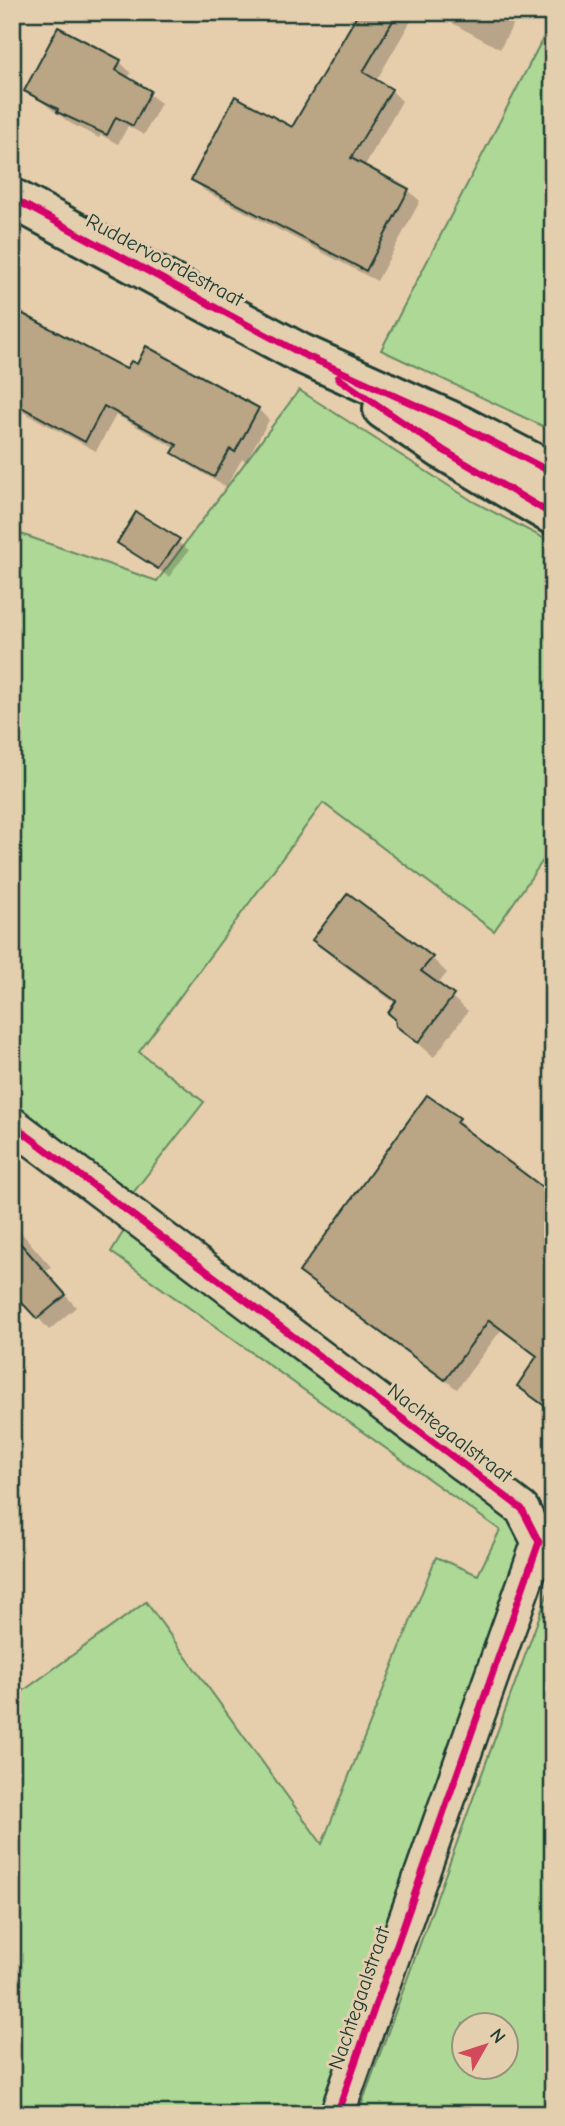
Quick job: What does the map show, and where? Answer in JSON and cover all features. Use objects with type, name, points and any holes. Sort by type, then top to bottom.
[{"type":"street","name":"Ruddervoordestraat","points":[[12,198],[300,353],[460,425],[553,473]]},
{"type":"street","name":"Ruddervoordestraat","points":[[300,353],[443,450],[553,515]]},
{"type":"street","name":"Nachtegaalstraat","points":[[12,1124],[522,1509],[539,1542],[337,2114]]},
{"type":"green space","points":[[553,19],[553,431],[381,350]]},
{"type":"green space","points":[[299,390],[474,502],[553,543],[553,846],[494,931],[323,803],[139,1052],[204,1102],[132,1194],[12,1105],[12,531],[157,581]]},
{"type":"green space","points":[[131,1219],[533,1519],[327,2114],[12,2114],[12,1699],[146,1602],[322,1844],[436,1557],[478,1575],[500,1530],[111,1252]]},
{"type":"green space","points":[[553,1579],[553,2114],[358,2114]]},
{"type":"building","points":[[359,12],[398,12],[363,72],[392,89],[351,158],[409,189],[366,271],[191,180],[235,96],[292,127]]},
{"type":"building","points":[[58,27],[121,60],[116,70],[151,91],[133,126],[116,117],[107,135],[57,112],[58,109],[24,91]]},
{"type":"building","points":[[12,308],[126,369],[131,361],[137,364],[146,346],[259,408],[235,452],[230,449],[214,477],[172,453],[177,445],[104,406],[85,442],[12,402]]},
{"type":"building","points":[[136,512],[180,539],[158,569],[117,543]]},
{"type":"building","points":[[348,893],[433,957],[421,971],[454,995],[418,1043],[396,1026],[395,1019],[388,1013],[396,1001],[312,940]]},
{"type":"building","points":[[427,1095],[460,1118],[457,1123],[553,1195],[553,1412],[517,1386],[537,1356],[489,1320],[445,1380],[299,1272]]},
{"type":"building","points":[[12,1234],[66,1295],[37,1319],[12,1292]]},
{"type":"cycle path","points":[[12,198],[300,353],[460,425],[553,473]]},
{"type":"cycle path","points":[[338,378],[443,450],[553,515]]},
{"type":"cycle path","points":[[12,1124],[522,1509],[539,1542],[337,2114]]}]
